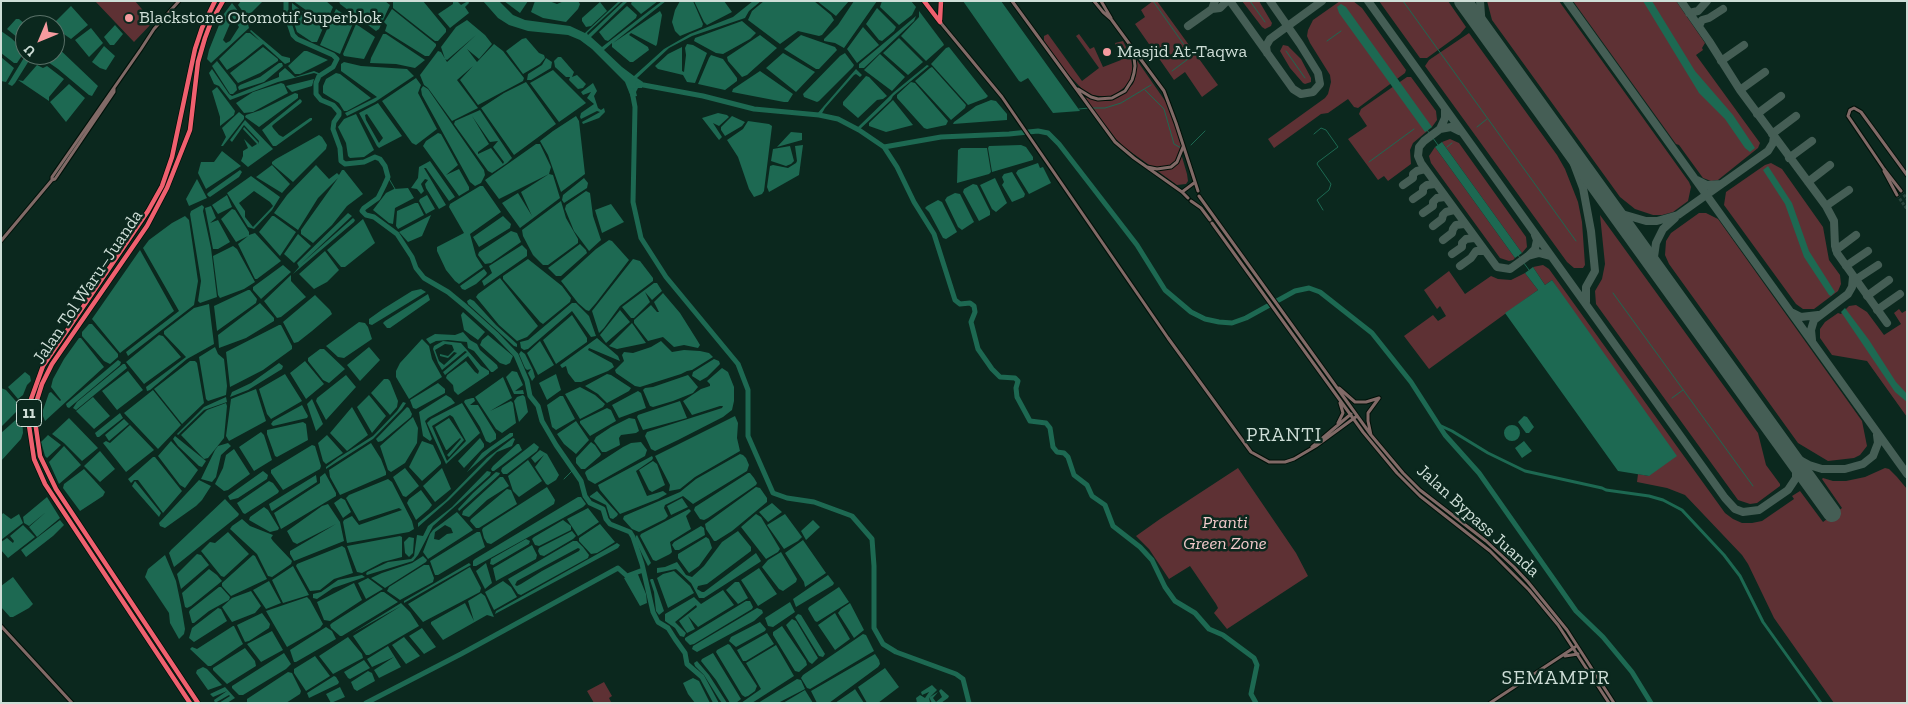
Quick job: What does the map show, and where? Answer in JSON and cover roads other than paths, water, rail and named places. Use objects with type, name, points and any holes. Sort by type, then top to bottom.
[{"type":"highway","name":"Jalan Tol Waru–Juanda","points":[[190,703],[45,484],[34,459],[28,419],[30,402],[43,366],[144,217],[162,186],[172,157],[195,49],[202,28],[215,1]]},
{"type":"highway","name":"Jalan Tol Waru–Juanda","points":[[198,703],[56,489],[40,456],[35,421],[36,403],[42,384],[52,364],[147,226],[167,188],[190,130],[198,62],[205,38],[211,22],[223,1]]},
{"type":"highway","points":[[940,22],[941,1]]},
{"type":"highway","points":[[926,3],[940,22]]},
{"type":"street","points":[[1,242],[52,180],[55,179],[154,29],[180,1]]},
{"type":"street","points":[[1012,1],[1115,142],[1145,167],[1182,192],[1211,221],[1268,297],[1281,310],[1333,382],[1352,414]]},
{"type":"street","points":[[1094,1],[1111,19]]},
{"type":"street","points":[[1101,1],[1111,19],[1164,91],[1184,146],[1194,183],[1205,205],[1268,297],[1276,313],[1336,396],[1352,414]]},
{"type":"street","points":[[940,22],[1021,122],[1168,338],[1246,447],[1262,460],[1277,463],[1294,459],[1355,418]]},
{"type":"street","points":[[1075,86],[1091,97],[1098,99],[1119,95],[1125,91],[1132,80],[1135,66],[1132,48]]},
{"type":"street","points":[[1901,191],[1848,116],[1851,109],[1861,112],[1907,174]]},
{"type":"street","points":[[1145,167],[1157,170],[1171,166],[1177,162],[1184,146]]},
{"type":"street","points":[[1884,169],[1885,176],[1897,195]]},
{"type":"street","points":[[1182,192],[1194,183]]},
{"type":"street","points":[[1200,208],[1205,205]]},
{"type":"street","points":[[1333,382],[1355,402],[1366,402],[1379,398],[1368,413],[1371,435]]},
{"type":"street","points":[[1336,396],[1342,413],[1336,425]]},
{"type":"street","points":[[1310,450],[1336,425],[1352,414]]},
{"type":"street","name":"Jalan Bypass Juanda","points":[[1352,414],[1408,484],[1495,556],[1535,593]]},
{"type":"street","name":"Jalan Bypass Juanda","points":[[1355,418],[1416,486],[1501,554],[1514,567],[1575,647],[1614,703]]},
{"type":"street","points":[[1,626],[72,703]]},
{"type":"street","points":[[1490,703],[1575,647]]},
{"type":"street","name":"Jalan Bypass Juanda","points":[[1575,647],[1609,703]]},
{"type":"street","points":[[1564,656],[1578,654]]},
{"type":"waterway","points":[[286,1],[286,14],[293,35],[297,39],[333,55],[337,59],[333,67],[319,76],[316,83],[316,94],[321,100],[333,105],[339,112],[333,129],[340,148],[341,161],[345,164],[364,162],[375,157],[380,159],[385,166],[388,177],[378,198],[362,211],[366,215],[374,217],[397,234],[412,257],[416,268],[424,278],[448,292],[465,306],[516,355],[527,381],[530,396],[538,406],[542,421],[581,481],[585,496],[590,503],[603,509],[606,519],[610,524],[630,532],[633,537],[642,564],[653,612],[658,622],[668,628],[685,653],[687,664],[702,677],[716,703]]},
{"type":"waterway","points":[[1153,1],[1192,56],[1172,71]]},
{"type":"waterway","points":[[1250,1],[1265,22]]},
{"type":"waterway","points":[[1403,1],[1576,241]]},
{"type":"waterway","points":[[1327,41],[1341,31]]},
{"type":"waterway","points":[[1286,51],[1305,78]]},
{"type":"waterway","points":[[638,84],[703,96],[754,109],[819,115],[838,119],[859,130],[884,147],[934,234],[955,300],[960,304],[970,303],[974,306],[975,312],[971,322],[978,349],[1000,377],[1015,378],[1018,381],[1016,388],[1017,397],[1030,421],[1046,423],[1050,428],[1053,447],[1057,452],[1064,453],[1068,457],[1074,475],[1087,485],[1092,496],[1105,505],[1113,526],[1140,547],[1152,560],[1165,587],[1175,601],[1195,613],[1209,629],[1223,635],[1254,658],[1257,665],[1251,694],[1256,703]]},
{"type":"waterway","points":[[1093,108],[1105,108],[1121,103],[1151,85]]},
{"type":"waterway","points":[[1145,90],[1164,109],[1174,144],[1181,148]]},
{"type":"waterway","points":[[632,91],[635,107],[633,202],[641,238],[666,277],[738,364],[748,390],[748,436],[773,493],[787,498],[814,502],[852,516],[872,539],[874,628],[883,644],[896,652],[956,674],[963,679],[969,703]]},
{"type":"waterway","points":[[1079,109],[1089,108]]},
{"type":"waterway","points":[[1477,127],[1487,119]]},
{"type":"waterway","points":[[1314,134],[1321,128],[1326,130],[1338,147],[1317,164],[1331,184],[1329,190],[1317,200],[1323,210]]},
{"type":"waterway","points":[[1369,162],[1414,129]]},
{"type":"waterway","points":[[1427,130],[1438,145]]},
{"type":"waterway","points":[[884,147],[941,137],[1038,131],[1048,133],[1059,144],[1137,245],[1165,290],[1191,312],[1205,319],[1232,323],[1246,318],[1295,291],[1309,288],[1320,292],[1372,333],[1411,382],[1445,435],[1479,473],[1576,611],[1603,637],[1632,672],[1651,703]]},
{"type":"waterway","points":[[1191,145],[1205,131]]},
{"type":"waterway","points":[[1447,147],[1452,143]]},
{"type":"waterway","points":[[388,177],[395,189]]},
{"type":"waterway","points":[[1518,255],[1529,270]]},
{"type":"waterway","points":[[1613,293],[1753,486]]},
{"type":"waterway","points":[[1672,398],[1683,390]]},
{"type":"waterway","points":[[1439,425],[1488,453],[1525,471],[1606,490],[1649,496],[1663,500],[1682,510],[1724,555],[1740,576],[1763,622],[1821,703]]},
{"type":"waterway","points":[[564,479],[573,470]]},
{"type":"waterway","points":[[366,703],[461,654],[618,568],[627,576],[643,570]]},
{"type":"tunnel","points":[[1901,191],[1907,199]]},
{"type":"tunnel","points":[[1897,195],[1907,209]]},
{"type":"place","name":"Blackstone Otomotif Superblok","points":[[129,18]]},
{"type":"place","name":"Masjid At-Taqwa","points":[[1107,52]]},
{"type":"district","name":"PRANTI","points":[[1284,435]]},
{"type":"district","name":"SEMAMPIR","points":[[1556,678]]},
{"type":"park label","name":"Pranti Green Zone","points":[[1225,533]]}]
